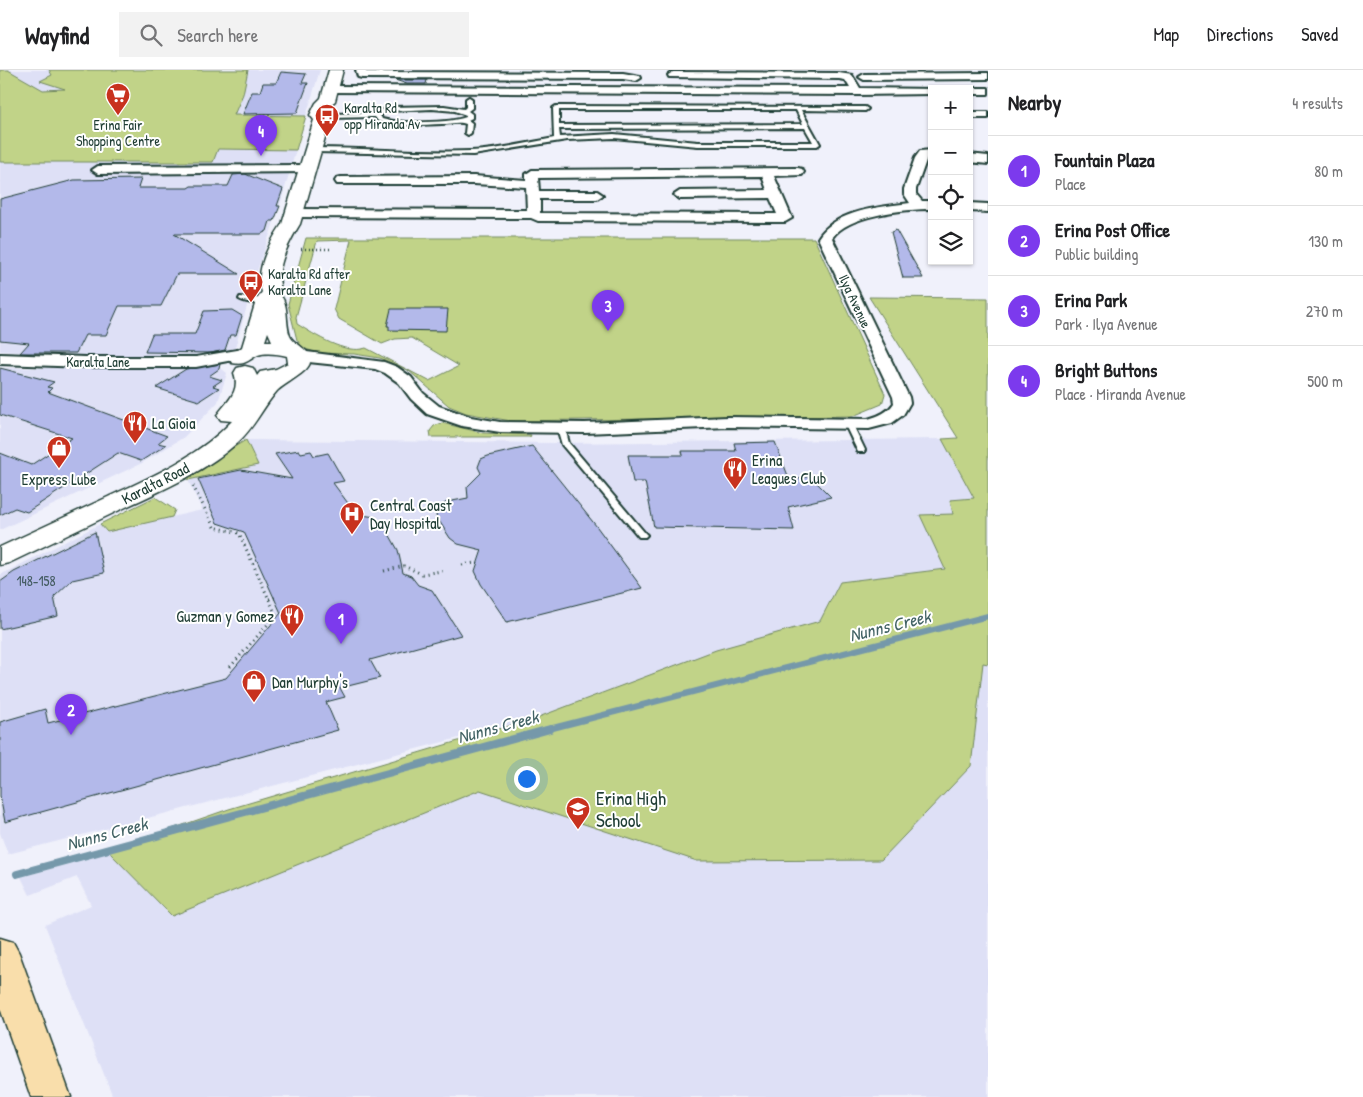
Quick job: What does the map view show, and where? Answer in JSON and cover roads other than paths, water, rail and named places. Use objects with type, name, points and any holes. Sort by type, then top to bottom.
[{"type":"highway","points":[[0,953],[50,1097]]},
{"type":"street","name":"Karalta Road","points":[[0,543],[162,465],[194,446],[222,422],[243,398],[248,387],[245,362],[269,293],[282,283],[288,267],[293,218],[327,107],[336,70]]},
{"type":"street","points":[[361,70],[362,75],[485,73],[641,75],[620,91]]},
{"type":"street","points":[[655,91],[676,73],[839,76],[848,77],[858,92]]},
{"type":"street","points":[[864,77],[954,73],[988,76]]},
{"type":"street","points":[[327,107],[377,88],[620,91],[928,91]]},
{"type":"street","points":[[973,91],[988,91]]},
{"type":"street","points":[[973,115],[988,115]]},
{"type":"street","points":[[925,204],[910,194],[910,189],[921,158],[924,154],[928,154]]},
{"type":"street","points":[[973,158],[988,160]]},
{"type":"street","points":[[98,170],[150,173],[271,172],[308,169]]},
{"type":"street","points":[[293,218],[373,213],[534,214],[538,217],[786,218],[766,172]]},
{"type":"street","points":[[534,214],[532,174],[798,172]]},
{"type":"street","points":[[342,181],[474,180],[533,189],[597,195]]},
{"type":"street","points":[[373,213],[378,181]]},
{"type":"street","points":[[680,195],[775,194]]},
{"type":"street","name":"Ilya Avenue","points":[[292,363],[336,362],[372,364],[391,370],[405,380],[417,396],[433,410],[448,416],[491,426],[586,428],[600,431],[695,431],[869,424],[886,420],[897,411],[902,403],[825,238],[832,228],[842,222],[925,204]]},
{"type":"street","points":[[973,207],[988,208]]},
{"type":"street","points":[[269,293],[274,300],[277,329],[292,363]]},
{"type":"street","points":[[245,362],[278,347],[292,363]]},
{"type":"street","name":"Karalta Lane","points":[[0,359],[85,362],[245,362]]},
{"type":"street","points":[[245,362],[267,377],[292,363]]},
{"type":"street","name":"Karalta Road","points":[[0,558],[169,478],[196,461],[230,437],[242,425],[270,386],[292,363]]},
{"type":"lane","points":[[465,111],[469,108],[470,100]]},
{"type":"lane","points":[[327,107],[376,115],[380,120],[387,122],[464,121],[469,123],[468,133]]},
{"type":"lane","points":[[558,140],[556,108],[865,109]]},
{"type":"lane","points":[[314,150],[473,153],[558,140],[630,136],[698,144],[817,144],[797,108]]},
{"type":"lane","points":[[376,115],[381,111],[389,109],[465,111],[469,114],[469,118],[464,121]]},
{"type":"lane","points":[[557,127],[807,126]]},
{"type":"lane","points":[[249,282],[269,293]]},
{"type":"lane","points":[[243,299],[269,293]]},
{"type":"lane","points":[[843,425],[861,450]]},
{"type":"lane","points":[[562,428],[565,443],[642,535]]},
{"type":"waterway","name":"Nunns Creek","points":[[545,730],[988,616]]},
{"type":"waterway","name":"Nunns Creek","points":[[17,874],[550,729]]},
{"type":"place","name":"Erina Fair Shopping Centre","points":[[118,116]]},
{"type":"place","name":"Karalta Rd opp Miranda Av","points":[[327,137]]},
{"type":"place","name":"Bright Buttons","points":[[261,156]]},
{"type":"place","name":"Karalta Rd after Karalta Lane","points":[[251,303]]},
{"type":"place","name":"Erina Park","points":[[608,331]]},
{"type":"place","name":"La Gioia","points":[[135,444]]},
{"type":"place","name":"Express Lube","points":[[59,469]]},
{"type":"place","name":"Erina Leagues Club","points":[[735,490]]},
{"type":"place","name":"Central Coast Day Hospital","points":[[352,535]]},
{"type":"place","name":"Guzman y Gomez","points":[[292,637]]},
{"type":"place","name":"Fountain Plaza","points":[[341,644]]},
{"type":"place","name":"Dan Murphy's","points":[[254,703]]},
{"type":"place","name":"Erina Post Office","points":[[71,735]]},
{"type":"place","name":"Erina High School","points":[[578,830]]}]
